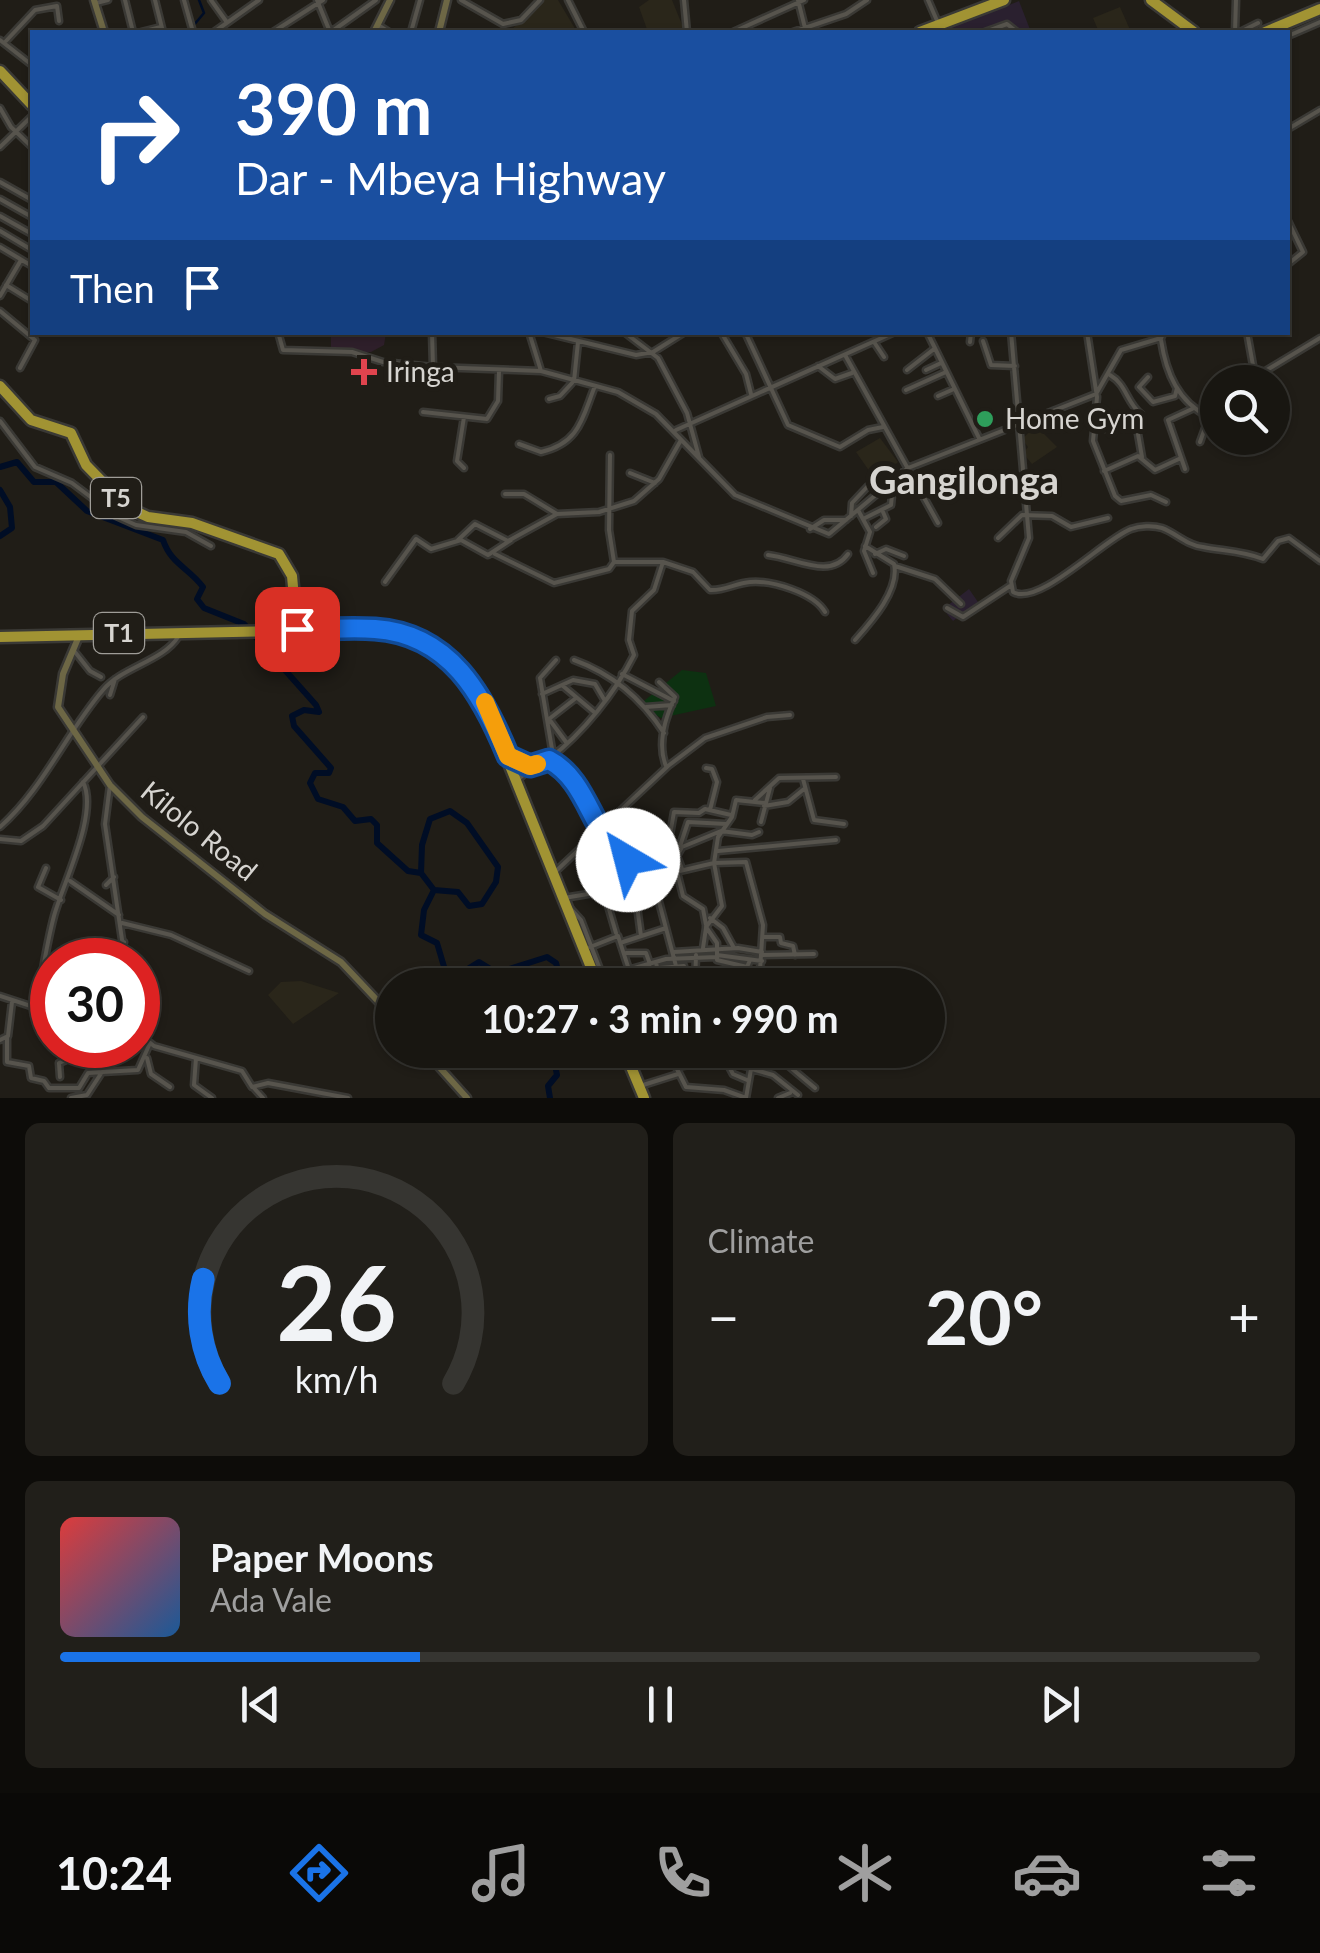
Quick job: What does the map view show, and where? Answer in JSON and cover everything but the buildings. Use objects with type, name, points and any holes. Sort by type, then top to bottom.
[{"type":"highway","points":[[925,30],[1004,0]]},
{"type":"highway","points":[[1151,0],[1191,30]]},
{"type":"highway","points":[[1262,28],[1320,4]]},
{"type":"highway","points":[[0,73],[30,108]]},
{"type":"highway","name":"T5","points":[[0,386],[31,420],[71,433],[86,465],[126,506],[274,550],[289,566],[294,619]]},
{"type":"highway","points":[[294,619],[310,630],[391,632],[436,650],[477,689],[595,968]]},
{"type":"highway","name":"T1","points":[[0,637],[275,630],[294,619]]},
{"type":"highway","points":[[631,1068],[644,1098]]},
{"type":"main road","points":[[376,28],[390,0]]},
{"type":"main road","points":[[439,30],[447,0]]},
{"type":"main road","points":[[95,2],[103,30]]},
{"type":"main road","name":"Kilolo Road","points":[[80,635],[71,650],[57,698],[60,714],[110,785],[150,824],[266,914],[341,962],[375,998]]},
{"type":"main road","points":[[440,1068],[467,1098]]},
{"type":"street","points":[[95,2],[108,0]]},
{"type":"street","points":[[125,0],[136,30]]},
{"type":"street","points":[[154,0],[162,30]]},
{"type":"street","points":[[184,0],[192,30]]},
{"type":"street","points":[[212,0],[226,22]]},
{"type":"street","points":[[216,30],[259,0]]},
{"type":"street","points":[[334,30],[376,0]]},
{"type":"street","points":[[411,30],[420,0]]},
{"type":"street","points":[[461,0],[503,24],[521,20],[540,0]]},
{"type":"street","points":[[568,0],[583,30]]},
{"type":"street","points":[[807,30],[846,14],[867,0]]},
{"type":"street","points":[[928,0],[939,24]]},
{"type":"street","points":[[1236,0],[1238,30]]},
{"type":"street","points":[[276,30],[319,1],[330,30]]},
{"type":"street","points":[[685,1],[687,30]]},
{"type":"street","points":[[737,30],[800,1],[805,30]]},
{"type":"street","points":[[30,63],[3,41],[37,9],[57,6],[59,21]]},
{"type":"street","points":[[1290,35],[1320,22]]},
{"type":"street","points":[[990,30],[1007,24],[1014,30]]},
{"type":"street","points":[[0,108],[13,130]]},
{"type":"street","points":[[1290,128],[1320,110]]},
{"type":"street","points":[[0,147],[30,112]]},
{"type":"street","points":[[0,121],[30,144]]},
{"type":"street","points":[[0,182],[30,199]]},
{"type":"street","points":[[0,199],[30,216]]},
{"type":"street","points":[[0,216],[30,233]]},
{"type":"street","points":[[1290,225],[1302,252],[1290,262]]},
{"type":"street","points":[[0,231],[30,249]]},
{"type":"street","points":[[0,248],[30,263]]},
{"type":"street","points":[[0,296],[21,260]]},
{"type":"street","points":[[6,285],[30,299]]},
{"type":"street","points":[[0,312],[35,340],[20,368]]},
{"type":"street","points":[[279,335],[283,350],[352,352],[433,367],[541,372],[638,401],[682,438],[735,495],[810,529],[831,534],[908,468],[1096,394],[1128,344],[1162,336],[1165,366],[1192,408],[1200,412]]},
{"type":"street","points":[[432,335],[433,367]]},
{"type":"street","points":[[529,335],[541,372]]},
{"type":"street","points":[[553,335],[630,354],[653,352],[681,335]]},
{"type":"street","points":[[628,335],[653,352],[690,421],[700,460]]},
{"type":"street","points":[[723,335],[747,375],[751,394]]},
{"type":"street","points":[[746,335],[786,423],[840,448],[868,430],[884,427]]},
{"type":"street","points":[[674,431],[767,386],[889,335]]},
{"type":"street","points":[[928,335],[979,438]]},
{"type":"street","points":[[970,342],[971,335]]},
{"type":"street","points":[[947,608],[950,614],[964,617],[1010,586],[1028,547],[1011,335]]},
{"type":"street","points":[[1087,335],[1096,394],[1092,441],[1104,471],[1118,500],[1151,495],[1166,502]]},
{"type":"street","points":[[1248,335],[1254,365]]},
{"type":"street","points":[[630,354],[631,338]]},
{"type":"street","points":[[1280,365],[1320,338]]},
{"type":"street","points":[[983,341],[991,364],[1015,366]]},
{"type":"street","points":[[548,399],[560,396],[573,381],[578,342]]},
{"type":"street","points":[[874,342],[884,358]]},
{"type":"street","points":[[907,370],[934,349]]},
{"type":"street","points":[[844,354],[938,523]]},
{"type":"street","points":[[926,370],[941,363]]},
{"type":"street","points":[[818,366],[836,379],[853,372]]},
{"type":"street","points":[[423,412],[484,420],[498,401],[498,371]]},
{"type":"street","points":[[906,390],[946,372]]},
{"type":"street","points":[[1110,375],[1122,382],[1130,404],[1140,414]]},
{"type":"street","points":[[1148,377],[1139,387],[1153,402],[1174,396],[1178,388]]},
{"type":"street","points":[[520,444],[541,452],[572,439],[581,428],[596,386]]},
{"type":"street","points":[[938,396],[954,389]]},
{"type":"street","points":[[1185,469],[1168,420],[1192,408]]},
{"type":"street","points":[[1094,426],[1113,431],[1124,414]]},
{"type":"street","points":[[464,416],[457,461],[464,468]]},
{"type":"street","points":[[0,421],[35,467],[72,482],[116,516],[136,525],[186,532],[211,546]]},
{"type":"street","points":[[1138,434],[1142,457],[1154,470],[1182,458]]},
{"type":"street","points":[[494,554],[557,514],[611,509],[634,501],[655,483],[682,438]]},
{"type":"street","points":[[446,445],[459,446]]},
{"type":"street","points":[[458,540],[554,583],[607,570],[614,562],[610,455]]},
{"type":"street","points":[[1104,471],[1142,457]]},
{"type":"street","points":[[630,473],[655,483]]},
{"type":"street","points":[[849,518],[852,503],[868,486]]},
{"type":"street","points":[[884,486],[893,502],[901,507]]},
{"type":"street","points":[[504,494],[524,494],[557,514]]},
{"type":"street","points":[[863,519],[883,512],[893,502]]},
{"type":"street","points":[[858,510],[870,534],[865,546],[873,572]]},
{"type":"street","points":[[876,527],[886,519],[883,512]]},
{"type":"street","points":[[998,538],[1028,515],[1052,516],[1071,527],[1108,518]]},
{"type":"street","points":[[810,529],[824,520],[849,518]]},
{"type":"street","points":[[385,582],[413,541],[420,538],[431,549],[458,540],[471,526],[480,524],[512,540]]},
{"type":"street","points":[[1010,586],[1016,594],[1027,594],[1082,565],[1108,542],[1138,527],[1160,528],[1178,540],[1201,547],[1246,552],[1263,559],[1278,541],[1289,538],[1320,561]]},
{"type":"street","points":[[865,546],[895,566],[935,579],[960,604]]},
{"type":"street","points":[[874,554],[886,549],[904,556]]},
{"type":"street","points":[[768,555],[827,568],[838,566],[848,554]]},
{"type":"street","points":[[614,562],[663,562],[693,572],[710,590],[766,582],[822,605],[826,612]]},
{"type":"street","points":[[518,781],[530,766],[551,757],[618,683],[634,655],[629,640],[632,611],[644,594],[654,591],[663,562]]},
{"type":"street","points":[[855,640],[888,593],[895,566]]},
{"type":"street","points":[[1,825],[115,679],[166,649],[180,632]]},
{"type":"street","points":[[71,650],[101,676]]},
{"type":"street","points":[[556,660],[541,674],[551,757],[569,774],[600,830],[657,891],[680,966]]},
{"type":"street","points":[[574,660],[618,683],[645,706],[664,733]]},
{"type":"street","points":[[622,674],[673,703]]},
{"type":"street","points":[[110,695],[115,679]]},
{"type":"street","points":[[542,694],[575,680],[594,684],[605,701]]},
{"type":"street","points":[[659,682],[671,690],[673,703],[664,733],[662,753],[666,768]]},
{"type":"street","points":[[563,686],[594,712]]},
{"type":"street","points":[[548,719],[578,697]]},
{"type":"street","points":[[645,706],[673,703]]},
{"type":"street","points":[[554,872],[666,768],[710,735],[754,725],[776,714],[790,715]]},
{"type":"street","points":[[0,839],[24,840],[43,826],[143,717]]},
{"type":"street","points":[[548,719],[566,742]]},
{"type":"street","points":[[508,756],[530,766]]},
{"type":"street","points":[[706,768],[712,768],[717,780],[710,810]]},
{"type":"street","points":[[754,800],[779,778],[836,777]]},
{"type":"street","points":[[802,778],[814,820],[844,824]]},
{"type":"street","points":[[52,938],[89,796],[83,782]]},
{"type":"street","points":[[110,785],[104,824],[123,938]]},
{"type":"street","points":[[761,822],[770,788]]},
{"type":"street","points":[[703,950],[710,918],[722,906],[714,863],[721,831],[736,800],[786,802],[804,789]]},
{"type":"street","points":[[668,846],[674,812],[710,810],[732,815]]},
{"type":"street","points":[[727,824],[688,822],[677,856],[678,872],[684,898],[703,910],[718,962],[748,967],[750,960]]},
{"type":"street","points":[[641,936],[632,878],[635,865],[649,844],[681,847],[721,831],[759,832]]},
{"type":"street","points":[[718,852],[836,840]]},
{"type":"street","points":[[612,845],[604,852],[602,862],[616,934],[623,942],[629,967],[680,966],[734,948],[762,956]]},
{"type":"street","points":[[669,853],[671,865],[678,872]]},
{"type":"street","points":[[566,901],[595,893],[609,897],[663,876],[714,863],[746,862],[760,906],[761,968]]},
{"type":"street","points":[[635,865],[671,865]]},
{"type":"street","points":[[657,891],[664,866]]},
{"type":"street","points":[[46,868],[38,878],[38,887],[61,900]]},
{"type":"street","points":[[106,886],[114,877]]},
{"type":"street","points":[[608,881],[632,878]]},
{"type":"street","points":[[70,881],[121,920],[170,935],[249,970]]},
{"type":"street","points":[[710,918],[723,928],[734,948]]},
{"type":"street","points":[[623,942],[668,928]]},
{"type":"street","points":[[588,948],[616,934]]},
{"type":"street","points":[[762,937],[781,937],[780,943],[794,946],[795,954]]},
{"type":"street","points":[[695,950],[696,968]]},
{"type":"street","points":[[655,965],[695,950],[750,960],[814,954]]},
{"type":"street","points":[[626,953],[646,953],[656,968]]},
{"type":"street","points":[[674,955],[697,961]]},
{"type":"street","points":[[0,996],[30,1006]]},
{"type":"street","points":[[13,1000],[3,1039],[7,1063],[29,1066],[31,1078],[44,1081],[48,1088],[78,1088],[88,1073],[139,1068]]},
{"type":"street","points":[[160,1048],[242,1072],[263,1098]]},
{"type":"street","points":[[196,1058],[193,1082],[202,1098]]},
{"type":"street","points":[[59,1068],[60,1078]]},
{"type":"street","points":[[149,1068],[170,1087]]},
{"type":"street","points":[[676,1068],[690,1089],[718,1089],[746,1098],[751,1068],[778,1078],[796,1094],[778,1098]]},
{"type":"street","points":[[730,1068],[748,1080]]},
{"type":"street","points":[[788,1068],[815,1088]]},
{"type":"street","points":[[71,1098],[89,1096],[103,1072]]},
{"type":"street","points":[[639,1086],[678,1074]]},
{"type":"street","points":[[253,1087],[272,1083],[306,1094],[348,1098]]},
{"type":"street","points":[[198,1090],[212,1098]]},
{"type":"shaded area","points":[[543,0],[558,0],[576,30],[511,30]]},
{"type":"shaded area","points":[[649,0],[672,0],[684,30],[647,30],[639,7]]},
{"type":"shaded area","points":[[1019,1],[1030,30],[944,30]]},
{"type":"shaded area","points":[[1120,7],[1130,30],[1098,30],[1093,18]]},
{"type":"shaded area","points":[[331,335],[386,335],[384,345],[371,352],[331,347]]},
{"type":"shaded area","points":[[1036,426],[1057,447],[1032,464],[1023,453],[1028,447],[1022,439]]},
{"type":"shaded area","points":[[880,438],[898,462],[877,482],[856,452]]},
{"type":"shaded area","points":[[969,589],[978,602],[953,621],[943,609]]},
{"type":"shaded area","points":[[301,981],[339,993],[293,1024],[268,995],[281,982]]},
{"type":"green space","points":[[682,670],[706,673],[716,706],[661,718],[639,705]]},
{"type":"waterway","points":[[190,30],[204,13],[199,0]]},
{"type":"waterway","points":[[0,467],[17,462],[34,482],[56,482],[87,511],[163,540],[171,555],[203,587],[197,599],[204,608],[244,624],[316,705],[319,712],[304,710],[292,716],[294,726],[331,768],[329,773],[315,773],[310,783],[318,799],[343,807],[355,821],[371,819],[377,825],[377,843],[408,871],[421,873],[434,890],[424,910],[421,935],[437,943],[444,968]]},
{"type":"waterway","points":[[0,490],[10,507],[12,528],[0,536]]},
{"type":"waterway","points":[[421,873],[422,845],[430,819],[450,811],[467,823],[498,867],[496,882],[482,904],[469,906],[458,892],[434,890]]},
{"type":"waterway","points":[[513,968],[547,957],[557,968]]},
{"type":"waterway","points":[[469,968],[479,962],[489,968]]},
{"type":"waterway","points":[[550,1098],[548,1086],[557,1075],[556,1068]]},
{"type":"slow traffic","points":[[485,702],[508,756],[530,766],[537,764]]},
{"type":"place","name":"Iringa","points":[[364,372]]},
{"type":"place","name":"Home Gym","points":[[985,419]]},
{"type":"district","name":"Gangilonga","points":[[964,481]]},
{"type":"route","points":[[297,629],[376,629],[401,634],[436,650],[477,689],[508,756],[530,766],[549,760],[563,768],[596,814],[603,828],[600,830],[628,860]]}]
